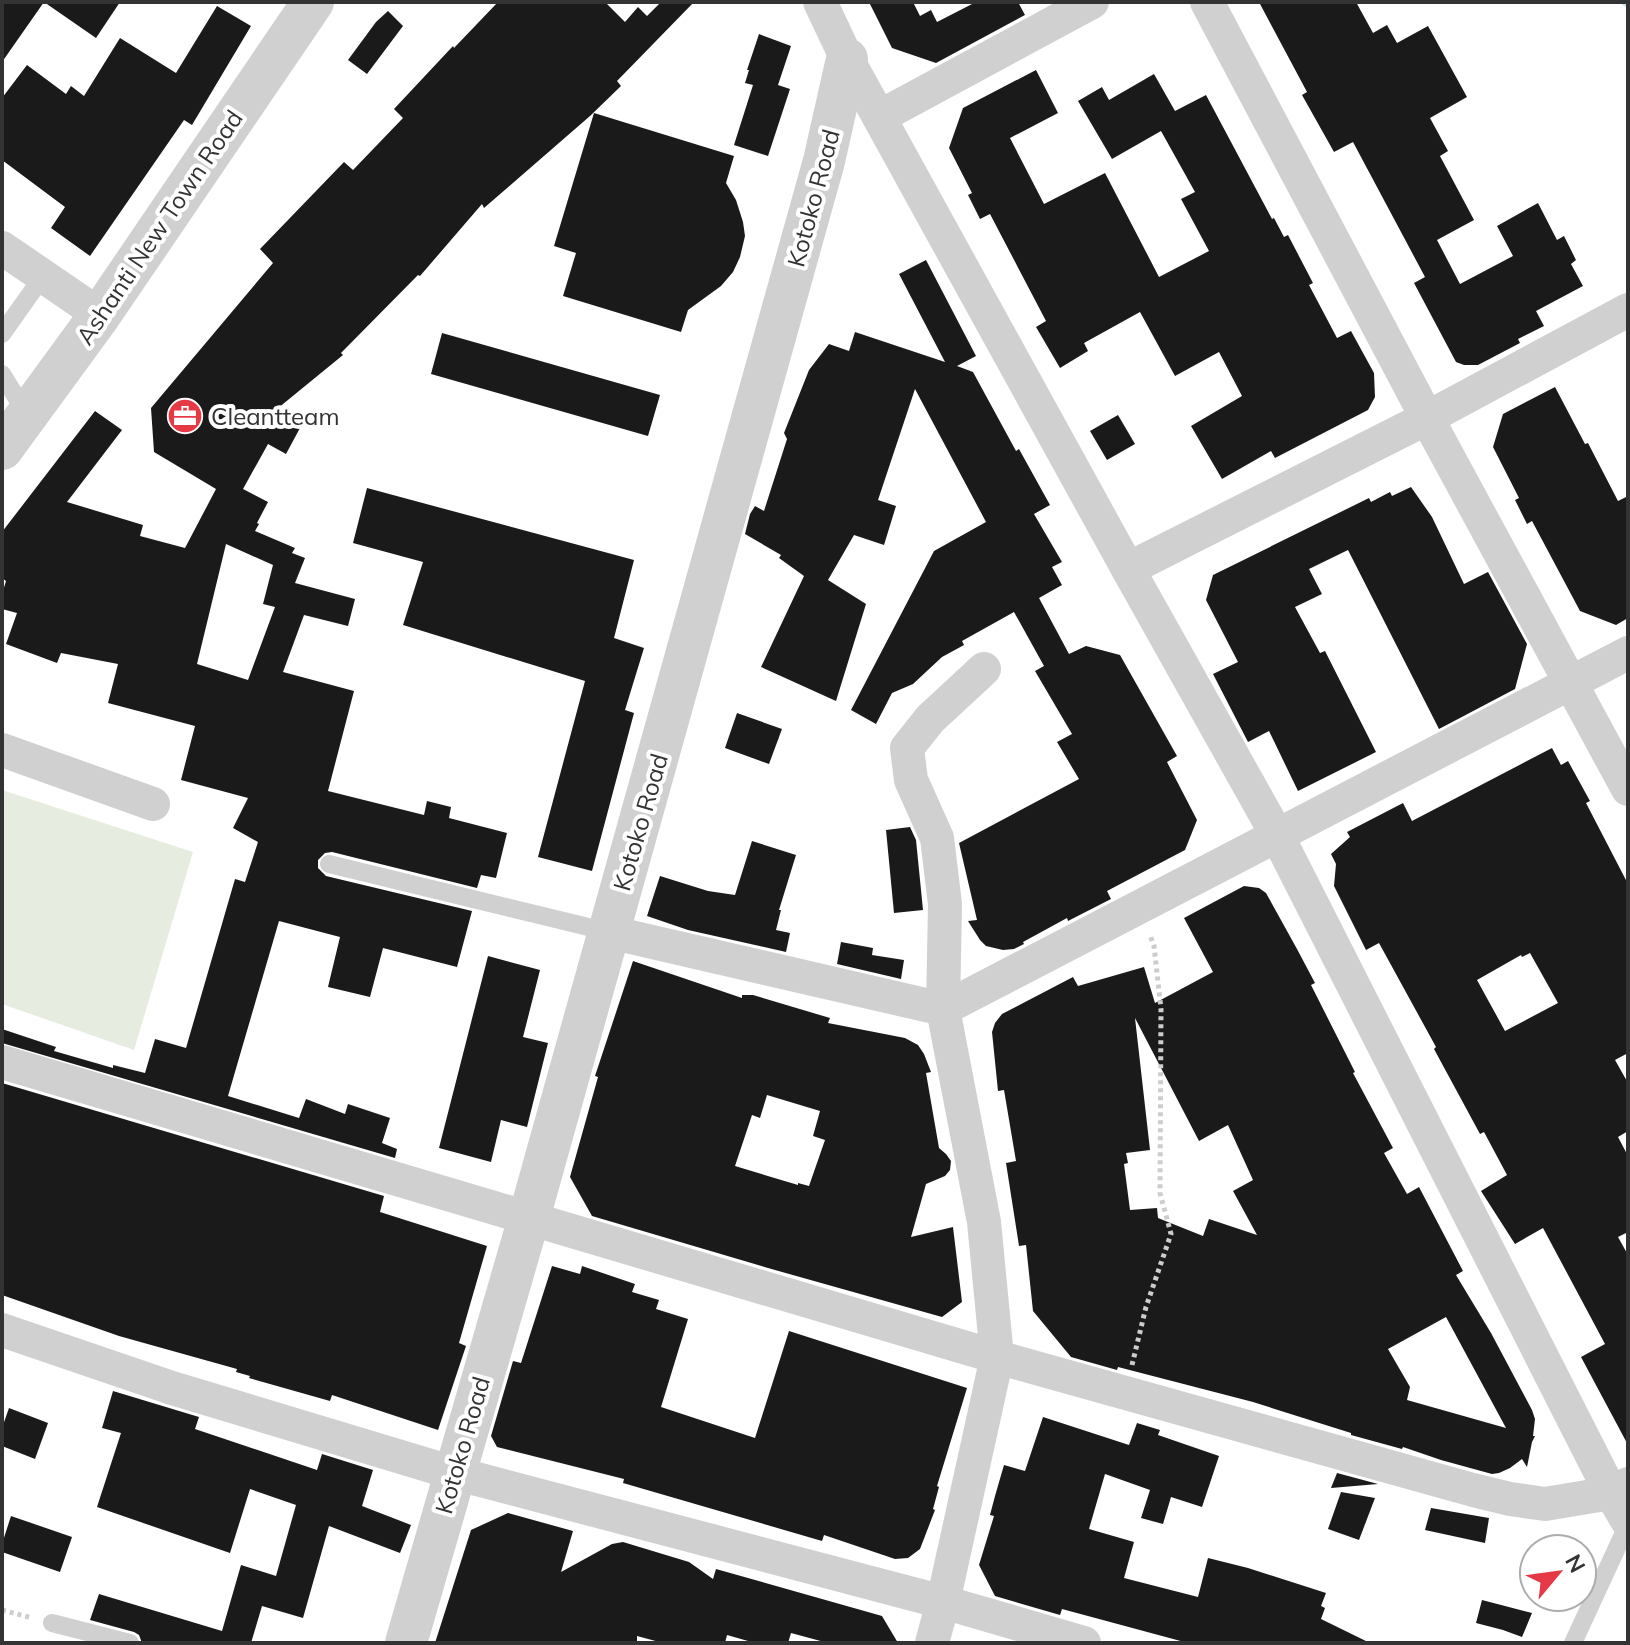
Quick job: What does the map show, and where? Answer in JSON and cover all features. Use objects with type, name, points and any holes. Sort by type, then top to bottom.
[{"type":"street","name":"Ashanti New Town Road","points":[[2,449],[100,315],[313,2]]},
{"type":"street","points":[[820,2],[847,59],[1277,835],[1620,1488],[1628,1523]]},
{"type":"street","points":[[879,117],[1092,2]]},
{"type":"street","points":[[1207,2],[1628,789]]},
{"type":"street","name":"Kotoko Road","points":[[406,1643],[529,1218],[824,161],[847,59]]},
{"type":"street","points":[[2,248],[100,315]]},
{"type":"street","points":[[1128,569],[1427,418],[1628,310]]},
{"type":"street","points":[[609,932],[943,1009],[1628,653]]},
{"type":"street","points":[[932,1643],[997,1357],[984,1222],[943,1009],[945,904],[937,838],[911,780],[907,748],[930,719],[984,669]]},
{"type":"street","points":[[2,750],[153,804]]},
{"type":"street","points":[[2,1062],[997,1357],[1510,1499],[1545,1504],[1620,1488]]},
{"type":"street","points":[[2,1330],[172,1388],[454,1473],[943,1602],[1084,1643]]},
{"type":"lane","points":[[2,334],[43,276]]},
{"type":"lane","points":[[2,374],[27,415]]},
{"type":"lane","points":[[329,864],[609,932]]},
{"type":"lane","points":[[1573,1643],[1628,1523]]},
{"type":"lane","points":[[52,1623],[130,1643]]},
{"type":"path","points":[[1125,1393],[1146,1307],[1171,1234],[1160,1193],[1160,994],[1154,946],[1140,906]]},
{"type":"shaded area","points":[[2,790],[193,852],[134,1050],[2,1004]]},
{"type":"building","points":[[2,2],[44,2],[2,62]]},
{"type":"building","points":[[44,2],[120,2],[96,38]]},
{"type":"building","points":[[498,2],[605,2],[625,22],[638,7],[647,16],[661,2],[694,2],[617,81],[621,86],[484,208],[482,204],[420,276],[341,353],[343,355],[272,413],[300,428],[286,454],[268,444],[243,489],[268,502],[255,531],[295,548],[292,553],[305,558],[295,583],[355,599],[348,626],[304,615],[283,672],[354,691],[328,791],[424,815],[427,801],[451,807],[449,818],[507,833],[496,878],[481,875],[477,888],[332,852],[325,853],[318,860],[318,868],[326,876],[472,911],[457,967],[383,948],[370,997],[328,987],[340,937],[279,921],[228,1096],[299,1118],[306,1099],[345,1114],[348,1104],[390,1118],[382,1143],[397,1149],[395,1158],[2,1043],[2,1029],[56,1047],[54,1051],[113,1068],[113,1065],[145,1073],[155,1039],[186,1048],[235,879],[245,882],[258,842],[233,828],[248,798],[181,780],[195,726],[108,703],[118,664],[61,653],[57,663],[6,644],[17,613],[2,609],[6,581],[2,578],[2,532],[95,411],[122,430],[67,502],[143,525],[140,536],[185,548],[216,489],[154,452],[151,408],[273,263],[260,249],[344,162],[353,170],[403,118],[394,109]],"holes":[[[226,544],[273,565],[263,604],[275,607],[248,680],[197,664]]]},
{"type":"building","points":[[869,2],[913,2],[920,16],[931,10],[937,22],[976,2],[1018,2],[1025,15],[936,63],[892,48]]},
{"type":"building","points":[[1259,2],[1356,2],[1373,33],[1387,25],[1397,43],[1428,26],[1467,97],[1430,118],[1448,151],[1440,156],[1474,220],[1437,240],[1460,284],[1513,256],[1497,226],[1538,203],[1557,240],[1564,236],[1576,260],[1571,264],[1583,286],[1536,311],[1544,326],[1518,339],[1520,343],[1478,365],[1456,362],[1414,283],[1425,277],[1353,142],[1334,152],[1302,95],[1307,92]]},
{"type":"building","points":[[217,6],[251,26],[192,125],[184,120],[90,256],[51,228],[65,207],[2,160],[2,98],[27,65],[66,94],[71,86],[84,96],[120,38],[176,73]]},
{"type":"building","points":[[388,11],[403,26],[367,74],[348,60]]},
{"type":"building","points":[[759,34],[791,46],[778,85],[790,89],[768,156],[734,145],[753,85],[745,83]]},
{"type":"building","points":[[1036,70],[1058,113],[1010,138],[1044,204],[1105,173],[1159,277],[1209,251],[1181,199],[1195,192],[1161,131],[1112,159],[1078,101],[1102,87],[1109,100],[1154,74],[1175,111],[1206,95],[1272,219],[1284,237],[1288,235],[1313,283],[1309,285],[1337,338],[1351,331],[1374,373],[1375,397],[1368,410],[1275,458],[1271,451],[1222,479],[1191,426],[1242,396],[1219,352],[1175,376],[1140,312],[1084,343],[1088,351],[1060,368],[1036,327],[1046,321],[990,214],[980,219],[968,195],[972,193],[949,148],[963,108]]},
{"type":"building","points":[[594,113],[734,156],[726,183],[743,222],[745,236],[740,257],[721,286],[688,310],[681,332],[563,296],[576,253],[554,246]]},
{"type":"building","points":[[926,260],[976,356],[957,366],[973,372],[1050,505],[1034,514],[1062,562],[1052,567],[1062,585],[1039,598],[1069,654],[1086,646],[1120,655],[1177,756],[1167,762],[1197,820],[1185,850],[1107,891],[1111,899],[1068,921],[1067,918],[1014,949],[986,946],[968,921],[977,920],[959,843],[1079,779],[1057,742],[1072,734],[1035,671],[1044,666],[1014,612],[962,641],[964,645],[942,657],[913,684],[892,693],[876,724],[851,710],[934,551],[986,522],[915,389],[878,500],[896,506],[884,545],[854,535],[828,580],[866,604],[836,701],[761,667],[804,576],[779,558],[781,555],[745,534],[750,514],[755,506],[764,511],[787,439],[784,433],[809,370],[829,344],[849,351],[855,332],[945,362],[899,274]]},
{"type":"building","points":[[442,333],[660,395],[648,436],[431,374]]},
{"type":"building","points":[[1555,387],[1618,501],[1628,496],[1628,618],[1616,625],[1580,611],[1532,521],[1527,524],[1515,500],[1519,498],[1493,447],[1503,414]]},
{"type":"building","points":[[1118,415],[1135,444],[1107,460],[1090,431]]},
{"type":"building","points":[[1411,487],[1432,517],[1464,584],[1488,572],[1527,644],[1515,689],[1439,729],[1348,550],[1309,569],[1322,594],[1295,607],[1320,653],[1325,651],[1376,752],[1298,791],[1269,731],[1248,742],[1213,674],[1238,662],[1206,600],[1213,575],[1369,498],[1371,502],[1390,492],[1392,496]]},
{"type":"building","points":[[367,488],[634,560],[614,638],[644,648],[625,710],[634,713],[592,871],[538,857],[585,681],[403,625],[423,562],[353,543]]},
{"type":"building","points":[[737,713],[782,729],[769,764],[725,748]]},
{"type":"building","points":[[1552,748],[1561,765],[1568,761],[1628,884],[1628,1053],[1615,1060],[1628,1083],[1628,1131],[1618,1137],[1628,1156],[1628,1232],[1618,1237],[1628,1255],[1628,1445],[1581,1357],[1605,1344],[1543,1228],[1515,1244],[1481,1191],[1507,1175],[1484,1132],[1480,1134],[1379,943],[1366,950],[1334,886],[1336,864],[1331,854],[1350,837],[1347,832],[1403,803],[1412,821]],"holes":[[[1530,953],[1558,1003],[1505,1031],[1477,980]]]},
{"type":"building","points":[[910,827],[916,840],[923,910],[894,913],[886,830]]},
{"type":"building","points":[[752,841],[796,855],[776,930],[790,933],[786,952],[688,930],[647,916],[660,876],[708,891],[735,895]]},
{"type":"building","points":[[1244,886],[1259,888],[1266,893],[1315,983],[1311,985],[1393,1148],[1384,1153],[1407,1194],[1419,1187],[1463,1271],[1456,1275],[1532,1410],[1535,1436],[1527,1467],[1522,1459],[1510,1468],[1492,1474],[1351,1435],[1253,1402],[1071,1357],[1033,1311],[1026,1245],[1019,1246],[1006,1163],[1016,1161],[1004,1090],[998,1091],[992,1032],[995,1023],[1002,1014],[1073,977],[1078,986],[1144,967],[1155,1003],[1213,972],[1184,918]],"holes":[[[1135,1018],[1199,1141],[1228,1125],[1253,1180],[1233,1191],[1257,1235],[1209,1219],[1203,1236],[1158,1218],[1157,1208],[1130,1210],[1124,1164],[1128,1163],[1126,1153],[1150,1150]],[[1446,1317],[1506,1428],[1407,1400],[1410,1387],[1388,1349]]]},
{"type":"building","points":[[841,942],[873,948],[872,955],[904,960],[901,979],[837,964]]},
{"type":"building","points":[[488,956],[540,970],[523,1037],[548,1043],[527,1127],[501,1120],[491,1162],[439,1148]]},
{"type":"building","points":[[633,961],[742,998],[742,995],[753,995],[830,1018],[828,1023],[905,1038],[918,1045],[931,1072],[926,1073],[939,1148],[951,1161],[950,1170],[945,1176],[926,1184],[911,1237],[953,1227],[962,1302],[942,1317],[592,1216],[570,1177],[598,1077],[595,1076]],"holes":[[[767,1095],[820,1111],[813,1136],[825,1140],[809,1186],[735,1166],[752,1115],[760,1118]]]},
{"type":"building","points":[[2,1083],[384,1196],[380,1212],[487,1246],[459,1343],[466,1346],[438,1430],[332,1395],[330,1401],[249,1378],[236,1372],[237,1369],[119,1336],[2,1295]]},
{"type":"building","points":[[552,1266],[580,1274],[582,1266],[635,1284],[632,1292],[659,1300],[656,1309],[688,1319],[661,1407],[755,1438],[789,1331],[967,1388],[937,1486],[935,1510],[920,1549],[908,1558],[895,1559],[824,1535],[822,1541],[623,1483],[624,1479],[497,1447],[491,1436],[513,1361],[521,1363]]},
{"type":"building","points":[[113,1391],[199,1417],[195,1429],[317,1470],[322,1454],[373,1470],[362,1506],[411,1525],[400,1553],[329,1526],[303,1618],[262,1606],[251,1643],[142,1643],[134,1632],[90,1620],[99,1594],[222,1631],[241,1565],[276,1576],[296,1505],[250,1489],[230,1553],[97,1507],[121,1433],[102,1428]]},
{"type":"building","points":[[9,1408],[48,1423],[35,1459],[2,1446],[2,1428]]},
{"type":"building","points":[[1043,1417],[1129,1445],[1137,1423],[1160,1430],[1158,1435],[1219,1456],[1202,1507],[1171,1497],[1163,1524],[1141,1518],[1150,1490],[1105,1474],[1089,1529],[1134,1542],[1124,1578],[1198,1597],[1208,1558],[1248,1568],[1326,1593],[1321,1606],[1325,1608],[1321,1619],[1370,1643],[1188,1643],[1062,1609],[1060,1615],[995,1596],[979,1565],[994,1516],[990,1515],[995,1496],[1004,1465],[1025,1471]]},
{"type":"building","points":[[1337,1473],[1378,1484],[1331,1488]]},
{"type":"building","points":[[1341,1492],[1375,1498],[1359,1540],[1328,1529]]},
{"type":"building","points":[[1431,1508],[1489,1518],[1485,1543],[1425,1530]]},
{"type":"building","points":[[508,1513],[573,1531],[561,1572],[612,1544],[623,1542],[689,1562],[713,1579],[716,1569],[882,1616],[898,1643],[828,1643],[791,1633],[788,1643],[755,1643],[727,1635],[725,1643],[663,1643],[637,1636],[637,1643],[435,1643],[471,1530]]},
{"type":"building","points":[[11,1516],[72,1537],[60,1572],[2,1552]]},
{"type":"building","points":[[1482,1600],[1518,1609],[1518,1613],[1532,1613],[1522,1637],[1476,1623]]},
{"type":"place","name":"Cleantteam","points":[[185,416]]}]
